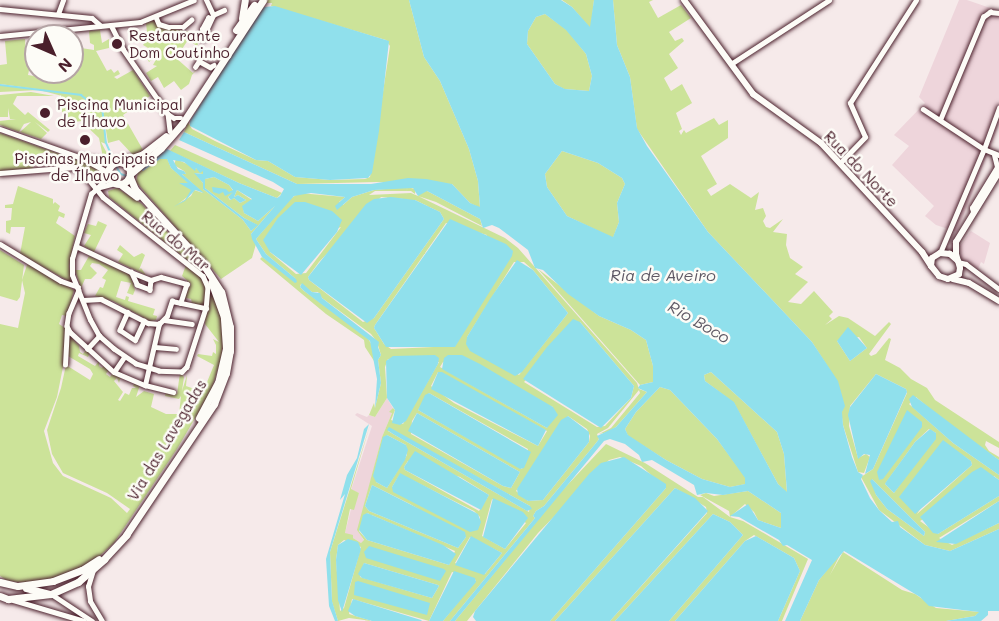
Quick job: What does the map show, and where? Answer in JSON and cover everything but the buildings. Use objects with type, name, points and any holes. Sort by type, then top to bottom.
[{"type":"main road","points":[[238,27],[245,0]]},
{"type":"main road","points":[[257,0],[182,118],[143,154],[111,166],[109,175],[115,184],[130,175],[161,148],[182,124],[262,0]]},
{"type":"main road","name":"Rua do Norte","points":[[684,0],[760,100],[812,136],[840,163],[922,252],[931,266]]},
{"type":"main road","points":[[119,163],[129,167],[130,175]]},
{"type":"main road","points":[[969,282],[959,266],[955,247],[961,232],[999,172]]},
{"type":"main road","name":"Via das Lavegadas","points":[[0,596],[8,598],[51,594],[78,582],[93,570],[126,535],[214,404],[223,383],[230,354],[230,318],[216,282],[201,261],[145,200],[130,175]]},
{"type":"main road","name":"Via das Lavegadas","points":[[0,582],[18,586],[53,581],[82,570],[114,545],[135,518],[210,399],[222,371],[226,336],[222,310],[210,280],[197,261],[151,210],[115,184]]},
{"type":"main road","points":[[961,232],[940,253],[931,266],[939,276],[969,282],[999,301]]},
{"type":"main road","points":[[922,252],[940,253],[959,266]]},
{"type":"main road","points":[[952,279],[959,266]]},
{"type":"main road","points":[[210,280],[224,307],[230,354],[218,389],[210,399]]},
{"type":"main road","points":[[18,586],[51,594]]},
{"type":"street","points":[[58,14],[63,0]]},
{"type":"street","points":[[0,36],[114,24],[156,17],[194,0]]},
{"type":"street","points":[[206,0],[212,16]]},
{"type":"street","points":[[731,64],[829,0]]},
{"type":"street","points":[[840,163],[865,137],[850,103],[916,0]]},
{"type":"street","points":[[0,9],[92,18],[99,25]]},
{"type":"street","points":[[203,37],[212,16],[224,10]]},
{"type":"street","points":[[940,120],[983,17],[990,12],[999,13]]},
{"type":"street","points":[[156,17],[159,24],[169,27],[183,27],[192,20]]},
{"type":"street","points":[[114,24],[123,49],[168,114],[174,118],[182,118]]},
{"type":"street","points":[[195,67],[199,61],[210,67],[214,65]]},
{"type":"street","points":[[940,253],[999,108]]},
{"type":"street","points":[[923,109],[997,155],[997,167],[972,208],[973,212]]},
{"type":"street","points":[[168,114],[170,131]]},
{"type":"street","points":[[0,129],[82,158],[119,163]]},
{"type":"street","points":[[82,158],[109,175],[91,194],[72,259],[72,275],[99,336],[124,357],[150,368],[182,372],[194,350],[206,308],[172,301],[164,320],[159,324],[155,347],[150,368],[145,385]]},
{"type":"street","name":"Rua do Mar","points":[[0,173],[75,167],[82,171],[109,201],[202,276],[208,287],[206,308]]},
{"type":"street","points":[[98,188],[115,184]]},
{"type":"street","points":[[109,201],[105,195],[115,184]]},
{"type":"street","points":[[0,244],[78,288]]},
{"type":"street","points":[[76,246],[151,280],[161,277],[187,284],[181,303]]},
{"type":"street","points":[[959,266],[971,268],[999,289]]},
{"type":"street","points":[[131,272],[137,285],[150,290],[151,280]]},
{"type":"street","points":[[65,365],[67,326],[78,288]]},
{"type":"street","points":[[83,300],[101,300],[144,321],[159,324]]},
{"type":"street","points":[[128,312],[120,330],[135,340],[144,321]]},
{"type":"street","points":[[164,320],[192,324]]},
{"type":"street","points":[[67,326],[87,349],[114,372],[145,385],[174,392]]},
{"type":"street","points":[[87,349],[99,336]]},
{"type":"street","points":[[155,347],[176,349]]},
{"type":"street","points":[[114,372],[124,357]]},
{"type":"street","points":[[93,570],[88,586],[90,601],[102,621]]},
{"type":"street","points":[[51,594],[92,621]]},
{"type":"street","points":[[8,598],[84,621]]},
{"type":"shaded area","points":[[959,0],[967,0],[999,11],[999,124],[957,232],[936,225],[925,216],[934,206],[892,165],[909,146],[894,135],[925,103],[919,97]]},
{"type":"shaded area","points":[[971,231],[990,243],[984,264],[981,262],[978,269],[961,258],[960,246]]},
{"type":"shaded area","points":[[387,398],[393,408],[382,437],[358,530],[364,541],[361,543],[345,533],[351,509],[359,493],[351,490],[372,426],[355,415],[357,413],[375,417]]},
{"type":"green space","points":[[267,0],[409,0],[424,57],[440,81],[469,149],[478,181],[480,208],[470,203],[452,184],[376,182],[297,184],[184,132],[188,122],[192,129],[215,141],[256,160],[268,161],[295,177],[330,180],[370,177],[390,46],[386,40],[271,6],[272,3],[265,3]]},
{"type":"green space","points":[[562,0],[594,0],[590,28],[572,7]]},
{"type":"green space","points":[[613,0],[653,0],[649,2],[658,18],[681,5],[691,18],[669,32],[675,41],[682,38],[684,41],[669,54],[678,68],[664,78],[671,91],[682,84],[692,103],[676,113],[682,129],[679,131],[681,135],[684,130],[686,133],[714,118],[719,125],[728,120],[728,138],[701,156],[717,184],[707,190],[711,196],[730,184],[751,198],[759,192],[755,210],[763,208],[766,216],[763,221],[766,227],[770,228],[783,219],[773,232],[787,234],[786,245],[790,258],[803,267],[795,274],[808,282],[788,302],[801,304],[814,291],[833,312],[829,316],[832,319],[825,325],[839,316],[848,318],[875,336],[889,322],[891,324],[869,354],[871,356],[876,354],[889,338],[891,339],[885,360],[927,388],[935,400],[999,442],[999,448],[986,441],[985,445],[989,451],[999,457],[999,460],[953,428],[916,397],[909,404],[953,443],[999,475],[999,480],[994,476],[920,521],[938,534],[999,496],[999,501],[939,538],[952,545],[999,523],[999,529],[950,551],[925,545],[879,510],[861,477],[873,469],[907,393],[906,389],[876,374],[850,406],[849,426],[858,458],[866,454],[870,457],[864,473],[858,472],[843,425],[837,381],[812,342],[708,232],[637,129],[630,77],[617,45]],"holes":[[[859,337],[867,348],[850,361],[837,341]],[[929,429],[936,433],[894,493],[885,484],[915,442]],[[956,451],[971,461],[972,465],[917,514]],[[872,479],[925,532],[924,536],[887,509],[876,495]]]},
{"type":"green space","points":[[545,14],[567,30],[586,54],[592,76],[589,91],[564,89],[555,84],[527,44],[528,31],[536,17]]},
{"type":"green space","points":[[155,20],[166,28],[203,34],[197,46],[188,40],[176,58],[193,73],[202,64],[192,75],[189,84],[181,90],[174,81],[164,88],[158,77],[151,81],[146,73],[157,66],[153,65],[159,54],[149,62],[145,55],[150,49],[143,45],[145,42],[142,40],[147,34],[154,36],[151,31],[147,32],[146,23]]},
{"type":"green space","points":[[100,30],[102,43],[109,39],[109,48],[96,51],[107,71],[111,69],[114,73],[118,70],[120,74],[114,77],[117,79],[133,70],[150,96],[123,115],[143,150],[133,155],[119,140],[108,143],[103,112],[106,144],[101,142],[110,159],[103,157],[99,138],[81,121],[64,124],[60,128],[58,126],[67,116],[62,112],[61,96],[66,97],[39,90],[0,92],[0,85],[80,95],[0,84],[0,65],[7,64],[5,41],[24,39],[24,84],[84,84],[84,48],[94,50],[94,45],[90,43],[89,31]]},
{"type":"green space","points":[[31,92],[54,96],[17,96],[13,104],[25,115],[28,112],[50,130],[48,132],[35,122],[47,133],[41,139],[20,132],[31,122],[24,124],[19,132],[0,125],[0,121],[16,119],[10,119],[8,108],[8,117],[0,117],[0,95]]},
{"type":"green space","points":[[0,133],[99,168],[105,171],[105,178],[100,182],[77,165],[62,166],[62,160],[56,160],[54,153],[45,152],[32,157],[33,169],[0,172]]},
{"type":"green space","points":[[175,145],[282,193],[277,198],[239,183],[170,151]]},
{"type":"green space","points":[[166,148],[140,169],[143,171],[160,159],[167,158],[171,168],[189,183],[183,185],[189,186],[192,190],[190,195],[178,204],[191,196],[194,190],[203,193],[182,174],[186,174],[184,171],[174,165],[176,159],[194,167],[194,170],[196,168],[203,171],[203,174],[195,173],[203,183],[203,189],[243,220],[251,231],[257,225],[244,218],[205,188],[205,179],[214,177],[229,185],[234,192],[228,197],[230,200],[234,198],[240,203],[246,200],[238,195],[234,197],[237,190],[252,200],[243,206],[244,213],[258,221],[275,206],[251,234],[256,244],[252,258],[221,279],[136,182],[139,168]]},
{"type":"green space","points":[[562,151],[598,163],[622,178],[625,184],[617,203],[619,222],[613,238],[567,216],[547,187],[545,174]]},
{"type":"green space","points":[[18,186],[53,199],[53,204],[55,202],[60,206],[58,211],[65,214],[64,218],[59,216],[56,223],[75,236],[69,266],[72,283],[20,254],[25,227],[11,227],[10,234],[6,232],[6,221],[11,220],[12,208],[5,208],[5,205],[13,204]]},
{"type":"green space","points":[[407,187],[415,189],[415,194],[411,191],[375,191],[369,195],[411,193],[505,238],[518,248],[637,383],[639,389],[647,392],[616,427],[599,434],[611,428],[640,393],[639,390],[608,428],[597,434],[599,439],[596,443],[544,506],[536,511],[533,516],[535,518],[450,621],[443,621],[476,580],[452,572],[429,621],[352,599],[349,614],[372,621],[349,618],[338,621],[332,602],[330,552],[370,425],[351,489],[359,493],[354,510],[350,509],[345,533],[353,535],[353,538],[361,543],[364,540],[357,530],[382,437],[392,413],[389,412],[393,408],[395,410],[391,420],[403,424],[439,362],[388,359],[385,367],[387,398],[375,417],[369,415],[374,403],[375,408],[381,383],[378,360],[381,355],[377,342],[371,334],[322,298],[318,292],[312,292],[301,284],[300,287],[304,291],[366,335],[373,347],[376,364],[365,347],[364,340],[326,314],[260,259],[262,257],[296,279],[266,254],[256,239],[290,199],[299,193],[345,197],[339,202],[343,205],[352,197],[374,190]],"holes":[[[381,197],[415,200],[440,212],[444,219],[374,318],[363,322],[308,277],[319,262]],[[446,223],[487,235],[455,346],[391,349],[384,344],[374,328],[375,325]],[[341,227],[306,273],[296,274],[270,252]],[[514,262],[524,262],[533,270],[568,313],[519,375],[467,337]],[[580,322],[634,386],[631,398],[605,426],[597,427],[524,382]],[[443,362],[553,407],[547,428],[440,367]],[[438,372],[547,431],[538,446],[454,403],[431,386]],[[429,393],[528,449],[522,469],[418,410]],[[417,413],[520,472],[511,488],[503,486],[411,434],[412,421]],[[568,416],[587,429],[590,436],[589,442],[543,500],[528,501],[516,491]],[[389,428],[530,506],[529,512],[393,434],[388,431]],[[387,435],[406,445],[407,455],[387,488],[376,482]],[[408,461],[460,477],[489,495],[479,511],[405,470],[404,467]],[[400,474],[474,511],[480,517],[480,525],[392,487]],[[372,485],[466,537],[458,548],[369,511],[365,506]],[[492,499],[526,523],[505,549],[482,536]],[[367,513],[455,551],[449,565],[367,540],[359,531]],[[470,537],[502,553],[485,574],[455,563]],[[344,540],[361,547],[344,608],[340,611],[336,560],[338,545]],[[364,563],[438,585],[432,598],[360,577]]]},
{"type":"green space","points":[[117,188],[142,204],[201,269],[221,315],[224,339],[221,359],[211,391],[177,449],[114,543],[93,562],[53,580],[27,583],[8,581],[0,576],[0,324],[18,328],[25,293],[22,280],[27,265],[31,264],[74,290],[67,316],[62,315],[59,324],[65,328],[66,352],[57,397],[44,431],[53,463],[63,476],[111,498],[127,513],[130,509],[107,493],[63,473],[52,454],[47,430],[61,388],[66,365],[90,380],[93,374],[90,369],[68,356],[69,335],[79,346],[80,352],[83,354],[86,350],[90,353],[88,357],[79,353],[78,356],[95,366],[99,361],[99,366],[102,368],[104,365],[109,370],[106,374],[110,377],[113,373],[121,376],[119,383],[117,378],[114,381],[123,392],[118,400],[120,401],[125,393],[129,395],[132,388],[136,388],[133,386],[135,382],[140,385],[136,397],[144,391],[154,394],[151,407],[166,414],[179,414],[181,396],[179,399],[165,396],[166,392],[177,394],[180,373],[184,377],[182,391],[187,375],[186,386],[203,392],[214,365],[197,356],[198,354],[212,356],[213,352],[216,354],[213,339],[219,342],[205,324],[206,307],[192,303],[191,299],[186,298],[181,303],[191,284],[182,276],[186,265],[196,269],[196,267],[109,197],[108,191]]},
{"type":"green space","points":[[423,191],[427,191],[480,219],[482,226],[436,202],[418,196]]},
{"type":"green space","points":[[98,221],[107,225],[94,252],[84,246],[91,235],[84,233],[88,224],[96,226]]},
{"type":"green space","points":[[120,245],[134,257],[142,253],[145,255],[139,270],[141,268],[146,275],[118,262],[123,254],[117,250]]},
{"type":"green space","points":[[0,250],[24,265],[20,297],[17,301],[0,296]]},
{"type":"green space","points":[[89,256],[131,275],[135,290],[133,295],[127,293],[131,283],[121,281],[116,297],[125,300],[126,296],[129,297],[128,301],[155,309],[153,315],[157,316],[156,320],[150,321],[113,301],[95,296],[100,287],[103,288],[106,280],[102,278],[108,270],[99,264],[92,263],[90,266],[97,273],[91,279],[85,279],[81,288],[75,270],[81,270]]},
{"type":"green space","points":[[538,269],[599,316],[631,330],[646,340],[653,366],[653,382],[640,385]]},
{"type":"green space","points":[[711,372],[777,432],[784,454],[787,493],[778,484],[734,403],[705,381],[704,375]]},
{"type":"green space","points":[[660,387],[670,390],[717,439],[746,478],[746,484],[730,487],[702,479],[628,436],[625,429],[636,412]]},
{"type":"green space","points":[[606,444],[645,463],[698,497],[703,497],[730,517],[743,521],[808,559],[782,621],[778,621],[800,571],[794,558],[754,535],[745,541],[675,621],[669,621],[743,535],[730,522],[713,514],[615,621],[610,621],[707,513],[706,507],[675,488],[555,621],[550,621],[666,488],[641,466],[620,457],[609,460],[538,533],[467,621],[455,621],[559,494]]},
{"type":"green space","points":[[748,491],[781,513],[781,528],[758,520],[754,512],[745,504],[730,517],[729,511],[700,495],[706,493],[714,496]]},
{"type":"green space","points":[[842,551],[830,575],[843,552],[902,590],[915,594],[936,608],[980,612],[975,616],[946,621],[800,621],[819,580]]},
{"type":"water","name":"Ria de Aveiro","points":[[409,0],[561,0],[572,7],[590,27],[594,0],[613,0],[617,45],[630,77],[637,128],[647,146],[708,232],[812,342],[838,381],[845,406],[842,412],[843,425],[852,457],[858,472],[863,475],[861,479],[870,498],[879,510],[892,522],[898,521],[900,527],[925,545],[950,551],[999,529],[999,611],[988,611],[988,615],[981,621],[946,621],[975,616],[979,612],[929,606],[920,597],[844,551],[819,580],[800,621],[785,621],[812,560],[787,545],[783,546],[779,540],[739,517],[730,516],[748,504],[758,520],[781,528],[781,513],[748,491],[723,495],[706,493],[697,495],[694,485],[652,460],[642,462],[639,455],[625,444],[610,439],[604,441],[455,621],[450,621],[535,518],[533,516],[536,511],[544,506],[596,443],[599,439],[597,436],[616,427],[647,392],[638,388],[640,385],[653,382],[653,366],[646,340],[631,330],[599,316],[568,294],[543,270],[535,268],[528,250],[499,228],[492,225],[483,228],[480,219],[427,191],[418,196],[413,188],[374,190],[352,197],[337,210],[335,206],[345,197],[311,193],[294,196],[256,239],[266,254],[296,279],[295,283],[262,257],[252,239],[251,234],[275,206],[258,221],[244,213],[242,206],[252,199],[237,190],[234,197],[238,195],[246,200],[240,203],[234,198],[231,200],[228,197],[233,192],[225,196],[223,192],[219,194],[213,192],[212,187],[226,189],[229,192],[233,190],[229,185],[214,177],[205,179],[205,188],[244,218],[258,225],[251,231],[243,220],[203,189],[203,183],[194,173],[203,174],[203,171],[200,173],[196,168],[195,171],[184,162],[173,160],[178,169],[186,174],[182,174],[204,193],[195,190],[185,201],[173,207],[185,200],[191,190],[179,183],[188,183],[171,168],[167,159],[160,159],[143,171],[140,169],[167,149],[277,198],[284,189],[179,140],[184,132],[297,184],[371,184],[408,178],[426,179],[452,184],[470,203],[480,207],[478,181],[469,149],[440,81],[424,57]],"holes":[[[545,14],[566,30],[586,54],[592,76],[589,91],[565,89],[555,84],[527,44],[528,31],[536,17]],[[562,151],[598,163],[622,178],[625,184],[617,203],[619,222],[613,237],[567,216],[547,187],[545,174]],[[711,372],[777,432],[784,454],[787,492],[778,484],[734,402],[705,381],[704,375]],[[660,387],[670,390],[717,439],[745,478],[745,484],[730,487],[702,479],[666,460],[628,435],[625,429],[636,412]]]},
{"type":"water","points":[[275,6],[389,41],[379,131],[372,173],[368,178],[330,180],[295,177],[268,161],[256,160],[190,126],[190,121],[251,24],[264,7]]},
{"type":"water","points":[[391,197],[415,200],[440,212],[444,219],[374,318],[367,323],[308,277],[366,204],[374,199]]},
{"type":"water","points":[[295,202],[305,202],[332,211],[342,220],[337,232],[301,275],[270,252],[263,240],[278,218]]},
{"type":"water","points":[[450,219],[506,244],[513,251],[512,256],[455,347],[386,347],[374,328],[375,325]]},
{"type":"water","points":[[517,260],[533,270],[568,313],[522,372],[515,376],[470,351],[466,344],[467,337],[490,299]]},
{"type":"water","points":[[302,283],[312,292],[320,293],[322,298],[379,342],[381,355],[378,360],[381,383],[375,408],[377,379],[370,341],[304,291],[300,287]]},
{"type":"water","points":[[573,319],[580,322],[634,386],[631,398],[601,428],[523,379],[547,347]]},
{"type":"water","points":[[848,327],[867,348],[850,361],[837,341]]},
{"type":"water","points":[[435,355],[439,358],[438,364],[406,421],[400,425],[392,423],[395,410],[387,398],[386,361],[393,356]]},
{"type":"water","points":[[448,355],[462,355],[480,364],[553,407],[558,415],[547,428],[442,369],[444,358]]},
{"type":"water","points":[[438,372],[442,372],[546,430],[538,446],[431,389]]},
{"type":"water","points":[[876,374],[906,389],[907,392],[873,469],[865,474],[870,455],[864,454],[858,459],[848,415],[850,407]]},
{"type":"water","points":[[429,393],[531,452],[524,468],[520,469],[418,410],[425,395]]},
{"type":"water","points":[[913,395],[999,460],[999,475],[953,443],[912,407],[909,399]]},
{"type":"water","points":[[907,410],[922,422],[922,427],[883,479],[879,480],[877,472]]},
{"type":"water","points":[[417,413],[520,472],[511,488],[503,486],[408,431]]},
{"type":"water","points":[[568,416],[589,432],[589,442],[543,500],[528,501],[518,495],[517,489],[561,420]]},
{"type":"water","points":[[369,424],[330,552],[332,601],[338,621],[335,621],[329,606],[326,559],[345,494],[340,500],[347,475],[357,458],[364,429]]},
{"type":"water","points":[[389,427],[532,509],[527,511],[393,434],[387,430]]},
{"type":"water","points":[[930,429],[936,433],[936,439],[894,493],[885,484],[886,482],[915,442]]},
{"type":"water","points":[[387,435],[406,445],[408,450],[405,460],[387,488],[376,482],[373,476],[383,437]]},
{"type":"water","points":[[943,440],[971,461],[972,465],[915,514],[899,497]]},
{"type":"water","points":[[415,451],[489,495],[481,510],[405,470],[404,467]]},
{"type":"water","points":[[624,457],[666,484],[666,488],[550,621],[476,621],[473,617],[475,611],[589,474],[601,463]]},
{"type":"water","points":[[981,467],[999,480],[999,496],[938,534],[933,533],[920,517],[972,472]]},
{"type":"water","points":[[400,473],[478,514],[481,522],[478,530],[470,532],[393,492],[392,487]]},
{"type":"water","points":[[872,479],[925,532],[924,536],[887,509],[876,495],[870,481]]},
{"type":"water","points":[[372,485],[465,532],[466,537],[458,548],[369,511],[365,506]]},
{"type":"water","points":[[675,488],[695,498],[708,511],[610,621],[555,621]]},
{"type":"water","points":[[493,498],[523,512],[528,518],[505,549],[483,537]]},
{"type":"water","points":[[999,501],[999,523],[956,544],[936,542]]},
{"type":"water","points":[[367,513],[443,545],[456,554],[449,565],[367,540],[359,530],[363,515]]},
{"type":"water","points":[[713,514],[730,522],[743,535],[669,621],[615,621]]},
{"type":"water","points":[[471,536],[502,553],[484,575],[455,565]]},
{"type":"water","points":[[756,536],[794,558],[800,571],[778,621],[675,621],[745,541]]},
{"type":"water","points":[[348,539],[358,542],[361,549],[342,612],[338,600],[336,560],[338,545]]},
{"type":"water","points":[[369,546],[446,571],[440,581],[366,558],[364,552]]},
{"type":"water","points":[[364,563],[439,586],[432,598],[362,578],[358,574]]},
{"type":"water","points":[[454,571],[475,578],[476,582],[443,621],[429,621]]},
{"type":"water","points":[[355,582],[430,603],[427,615],[354,595]]},
{"type":"water","points":[[353,599],[422,621],[372,621],[355,616],[348,611]]},
{"type":"waterway","points":[[0,85],[81,95],[103,111],[106,142],[113,158]]},
{"type":"waterway","points":[[117,167],[121,174],[127,176]]},
{"type":"place","name":"Restaurante Dom Coutinho","points":[[117,44]]},
{"type":"place","name":"Piscina Municipal de Ílhavo","points":[[45,113]]},
{"type":"place","name":"Piscinas Municipais de Ílhavo","points":[[85,140]]},
{"type":"water label","name":"Rio Boco","points":[[699,322]]}]
